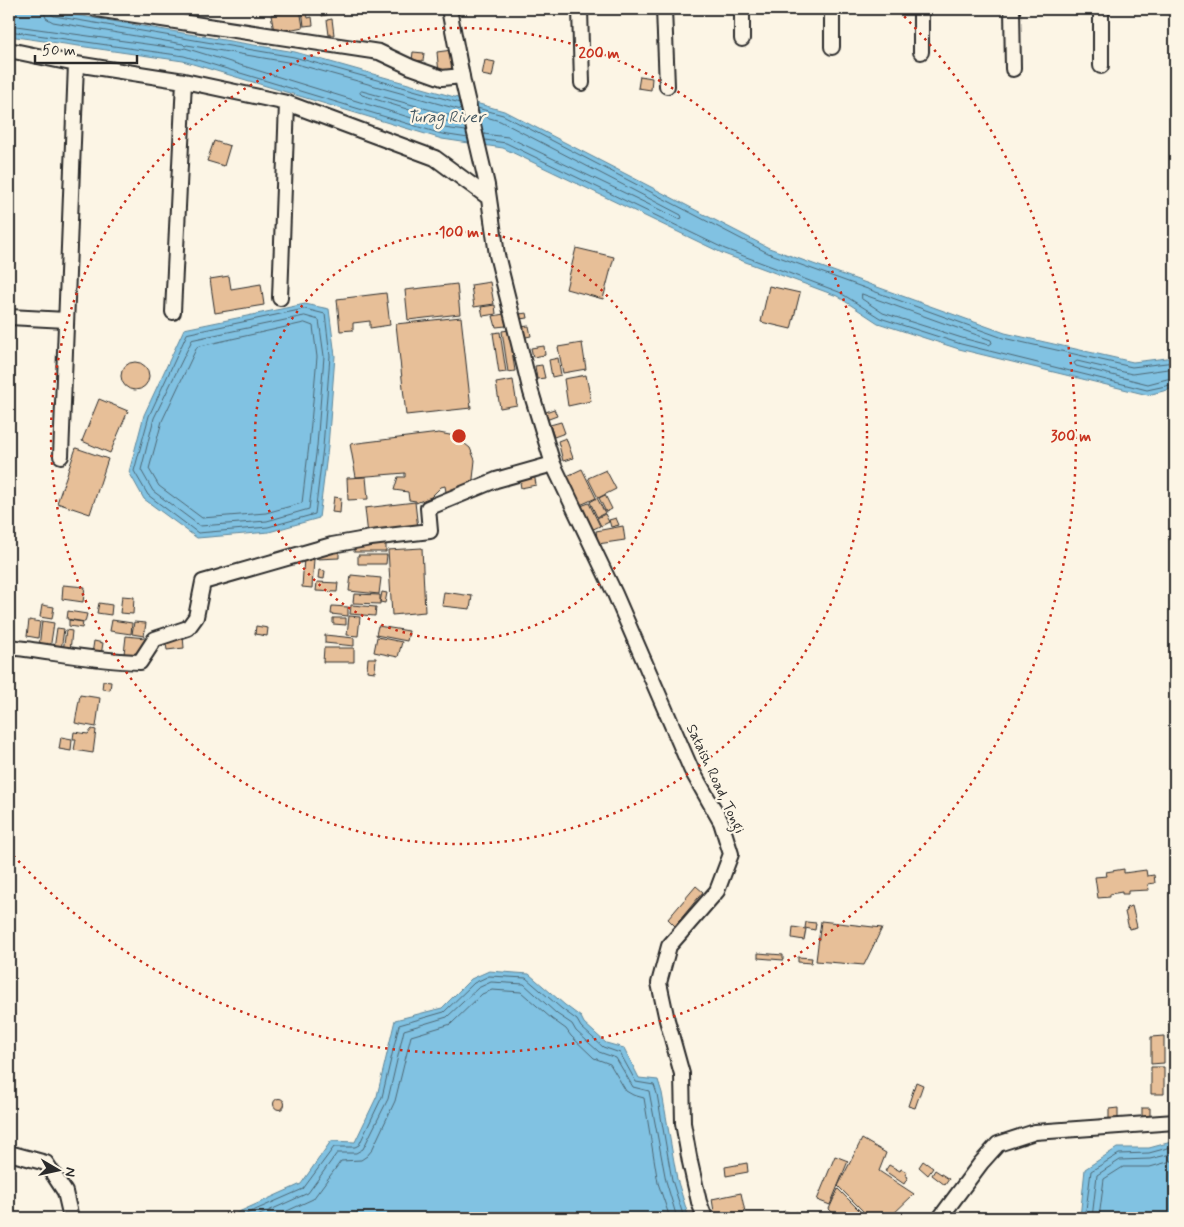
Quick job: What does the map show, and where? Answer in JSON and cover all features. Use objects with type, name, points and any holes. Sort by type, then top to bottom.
[{"type":"street","points":[[96,9],[379,52],[411,67],[442,78],[463,79]]},
{"type":"street","name":"Sataish Road, Tongi","points":[[449,9],[488,191],[497,255],[520,352],[553,464],[615,594],[691,769],[720,822],[731,854],[717,891],[669,946],[659,983],[682,1074],[683,1123],[699,1202],[705,1218]]},
{"type":"street","points":[[580,9],[582,83]]},
{"type":"street","points":[[664,9],[666,86]]},
{"type":"street","points":[[742,9],[742,39]]},
{"type":"street","points":[[832,9],[832,47]]},
{"type":"street","points":[[922,9],[922,52]]},
{"type":"street","points":[[1012,9],[1013,69]]},
{"type":"street","points":[[1101,9],[1102,66]]},
{"type":"street","points":[[9,50],[76,64],[184,81],[287,103],[435,158],[488,191]]},
{"type":"street","points":[[61,456],[76,64]]},
{"type":"street","points":[[173,312],[184,81]]},
{"type":"street","points":[[280,298],[287,103]]},
{"type":"street","points":[[9,317],[66,320]]},
{"type":"street","points":[[9,647],[109,661],[140,662],[155,639],[188,628],[196,617],[203,582],[332,545],[370,538],[430,531],[428,508],[496,480],[553,464]]},
{"type":"street","points":[[940,1218],[981,1163],[998,1144],[1036,1132],[1175,1122]]},
{"type":"street","points":[[9,1153],[46,1163],[65,1192],[71,1218]]},
{"type":"water","name":"Turag River","points":[[9,9],[41,9],[295,52],[504,111],[769,248],[1005,333],[1133,362],[1175,357],[1175,388],[1148,395],[959,349],[878,323],[837,296],[724,254],[503,148],[442,139],[183,61],[9,36]]},
{"type":"water","points":[[305,304],[329,309],[335,356],[328,447],[319,518],[269,532],[197,538],[144,499],[129,472],[144,415],[184,329]]},
{"type":"water","points":[[489,971],[529,974],[581,1017],[584,1023],[606,1043],[624,1048],[639,1078],[658,1080],[677,1179],[689,1218],[229,1218],[301,1184],[331,1141],[355,1142],[377,1096],[395,1020],[442,1008],[471,979]]},
{"type":"water","points":[[1175,1141],[1175,1218],[1080,1218],[1085,1169],[1117,1148],[1149,1148]]},
{"type":"building","points":[[292,9],[300,9],[303,27],[288,30],[288,35],[275,37],[271,15],[292,11]]},
{"type":"building","points":[[302,9],[306,9],[308,18],[312,17],[313,25],[304,26]]},
{"type":"building","points":[[320,9],[329,9],[330,14],[322,16]]},
{"type":"building","points":[[332,19],[334,35],[329,35],[327,20]]},
{"type":"building","points":[[452,50],[454,72],[439,74],[437,52]]},
{"type":"building","points":[[413,52],[424,53],[423,61],[412,60]]},
{"type":"building","points":[[485,60],[495,62],[492,77],[482,75]]},
{"type":"building","points":[[640,76],[652,78],[651,90],[638,88]]},
{"type":"building","points":[[214,141],[230,146],[224,166],[207,161]]},
{"type":"building","points":[[576,248],[614,257],[603,299],[566,289]]},
{"type":"building","points":[[229,276],[231,289],[261,284],[264,305],[215,313],[210,279]]},
{"type":"building","points":[[490,282],[494,304],[474,307],[471,285]]},
{"type":"building","points":[[457,284],[460,314],[408,320],[405,290]]},
{"type":"building","points":[[769,286],[800,293],[791,329],[761,322]]},
{"type":"building","points":[[386,293],[390,325],[370,328],[370,321],[353,323],[353,330],[340,331],[337,299]]},
{"type":"building","points":[[495,305],[496,314],[483,316],[481,307]]},
{"type":"building","points":[[527,313],[528,318],[519,319],[519,314]]},
{"type":"building","points":[[504,314],[506,326],[496,327],[493,316]]},
{"type":"building","points":[[461,317],[471,408],[406,415],[396,324]]},
{"type":"building","points":[[529,326],[531,336],[521,338],[519,327]]},
{"type":"building","points":[[509,330],[515,371],[508,372],[502,331]]},
{"type":"building","points":[[500,332],[506,372],[499,373],[493,333]]},
{"type":"building","points":[[582,343],[586,369],[563,373],[558,347]]},
{"type":"building","points":[[544,346],[545,355],[533,357],[531,348]]},
{"type":"building","points":[[558,358],[561,375],[552,377],[549,360]]},
{"type":"building","points":[[135,362],[145,366],[149,376],[145,386],[135,390],[125,386],[121,376],[125,366]]},
{"type":"building","points":[[542,365],[545,378],[537,379],[535,366]]},
{"type":"building","points":[[586,375],[591,401],[568,406],[564,379]]},
{"type":"building","points":[[513,380],[517,405],[500,408],[496,383]]},
{"type":"building","points":[[99,399],[128,411],[110,453],[82,441]]},
{"type":"building","points":[[554,409],[557,416],[546,420],[543,413]]},
{"type":"building","points":[[561,422],[565,433],[554,437],[550,425]]},
{"type":"building","points":[[439,433],[455,436],[470,448],[475,460],[473,479],[468,488],[447,498],[445,486],[441,487],[431,497],[416,503],[416,501],[409,500],[408,492],[394,490],[398,477],[405,477],[405,473],[356,477],[350,444]]},
{"type":"building","points":[[566,438],[573,458],[563,461],[558,441]]},
{"type":"building","points":[[76,448],[108,459],[90,514],[57,503]]},
{"type":"building","points":[[582,469],[596,498],[578,506],[565,477]]},
{"type":"building","points":[[606,470],[616,489],[598,498],[588,478]]},
{"type":"building","points":[[534,473],[536,485],[521,488],[519,476]]},
{"type":"building","points":[[366,477],[368,499],[348,500],[347,478]]},
{"type":"building","points":[[605,495],[612,509],[606,512],[599,498]]},
{"type":"building","points":[[334,497],[341,498],[340,513],[332,512]]},
{"type":"building","points":[[597,498],[605,513],[597,517],[590,502]]},
{"type":"building","points":[[415,502],[418,529],[368,535],[365,508]]},
{"type":"building","points":[[589,503],[600,526],[589,531],[578,507]]},
{"type":"building","points":[[605,514],[609,522],[601,526],[597,518]]},
{"type":"building","points":[[616,518],[619,525],[611,527],[609,520]]},
{"type":"building","points":[[623,526],[625,540],[598,544],[596,531]]},
{"type":"building","points":[[354,544],[386,544],[386,552],[354,552]]},
{"type":"building","points":[[422,548],[425,612],[392,615],[388,550]]},
{"type":"building","points":[[339,551],[339,558],[317,559],[316,552]]},
{"type":"building","points":[[358,555],[387,555],[386,564],[358,564]]},
{"type":"building","points":[[304,558],[314,559],[312,588],[302,587]]},
{"type":"building","points":[[319,570],[325,571],[324,579],[318,578]]},
{"type":"building","points":[[351,575],[381,578],[379,594],[349,591]]},
{"type":"building","points":[[317,582],[338,583],[337,592],[316,591]]},
{"type":"building","points":[[63,585],[85,587],[83,602],[62,599]]},
{"type":"building","points":[[382,592],[387,593],[385,603],[380,602]]},
{"type":"building","points":[[444,592],[472,596],[470,609],[442,606]]},
{"type":"building","points":[[354,594],[380,595],[380,604],[353,603]]},
{"type":"building","points":[[122,596],[134,597],[133,614],[120,613]]},
{"type":"building","points":[[99,603],[112,605],[111,615],[97,613]]},
{"type":"building","points":[[42,605],[54,607],[52,619],[40,617]]},
{"type":"building","points":[[351,605],[376,607],[375,616],[350,614]]},
{"type":"building","points":[[332,606],[348,607],[348,616],[331,614]]},
{"type":"building","points":[[68,611],[87,614],[85,622],[67,619]]},
{"type":"building","points":[[349,616],[360,617],[358,636],[347,635]]},
{"type":"building","points":[[333,618],[346,618],[346,625],[333,624]]},
{"type":"building","points":[[29,620],[40,622],[38,638],[27,636]]},
{"type":"building","points":[[69,620],[83,622],[82,628],[69,626]]},
{"type":"building","points":[[112,620],[132,623],[131,634],[110,631]]},
{"type":"building","points":[[42,621],[54,623],[50,649],[39,647]]},
{"type":"building","points":[[134,622],[146,623],[144,636],[132,634]]},
{"type":"building","points":[[256,626],[268,628],[267,636],[255,634]]},
{"type":"building","points":[[378,626],[409,631],[407,641],[376,635]]},
{"type":"building","points":[[57,628],[64,629],[61,650],[54,649]]},
{"type":"building","points":[[66,630],[72,631],[70,651],[63,651]]},
{"type":"building","points":[[325,635],[354,638],[354,646],[325,643]]},
{"type":"building","points":[[126,636],[145,638],[142,657],[124,654]]},
{"type":"building","points":[[183,636],[184,648],[167,650],[165,638]]},
{"type":"building","points":[[377,637],[402,642],[398,657],[374,652]]},
{"type":"building","points":[[94,641],[103,643],[101,655],[92,654]]},
{"type":"building","points":[[324,648],[354,648],[354,662],[323,662]]},
{"type":"building","points":[[368,658],[376,658],[375,672],[367,671]]},
{"type":"building","points":[[103,681],[111,682],[110,690],[102,689]]},
{"type":"building","points":[[80,695],[100,698],[96,727],[75,723]]},
{"type":"building","points":[[92,729],[96,730],[93,753],[74,750],[76,739],[73,739],[74,732],[88,734]]},
{"type":"building","points":[[61,737],[72,739],[71,751],[59,749]]},
{"type":"building","points":[[1124,869],[1124,873],[1146,870],[1147,876],[1154,875],[1155,883],[1148,884],[1149,890],[1128,891],[1128,894],[1122,894],[1122,892],[1110,894],[1110,897],[1098,898],[1095,877],[1107,876],[1106,872]]},
{"type":"building","points":[[696,886],[703,892],[675,926],[668,919]]},
{"type":"building","points":[[1132,906],[1137,927],[1129,929],[1125,912],[1127,911],[1126,908]]},
{"type":"building","points":[[821,921],[882,928],[864,965],[816,961]]},
{"type":"building","points":[[806,922],[816,923],[815,930],[805,928]]},
{"type":"building","points":[[793,927],[806,929],[804,940],[792,938]]},
{"type":"building","points":[[758,953],[783,955],[783,960],[758,958]]},
{"type":"building","points":[[798,957],[812,958],[811,963],[798,962]]},
{"type":"building","points":[[1164,1036],[1164,1063],[1151,1064],[1151,1037]]},
{"type":"building","points":[[1151,1067],[1164,1067],[1164,1094],[1151,1094]]},
{"type":"building","points":[[916,1082],[923,1085],[915,1108],[908,1106]]},
{"type":"building","points":[[277,1099],[281,1099],[284,1104],[283,1108],[277,1109],[274,1106],[274,1102]]},
{"type":"building","points":[[1118,1108],[1118,1119],[1109,1120],[1109,1109]]},
{"type":"building","points":[[1142,1108],[1150,1108],[1150,1118],[1142,1118]]},
{"type":"building","points":[[862,1139],[886,1153],[879,1171],[914,1194],[889,1218],[870,1218],[838,1186]]},
{"type":"building","points":[[835,1156],[848,1161],[830,1205],[817,1200]]},
{"type":"building","points":[[923,1161],[933,1168],[928,1175],[919,1167]]},
{"type":"building","points":[[747,1163],[748,1172],[726,1176],[725,1167]]},
{"type":"building","points":[[889,1165],[900,1171],[901,1169],[907,1172],[905,1175],[908,1177],[904,1184],[885,1171]]},
{"type":"building","points":[[935,1170],[949,1179],[945,1185],[932,1175]]},
{"type":"building","points":[[838,1189],[867,1218],[838,1218],[829,1209]]},
{"type":"building","points":[[741,1193],[745,1212],[715,1218],[712,1199]]},
{"type":"building","points":[[784,1211],[794,1214],[792,1218],[781,1218]]},
{"type":"building","points":[[796,1212],[815,1218],[794,1218]]}]
